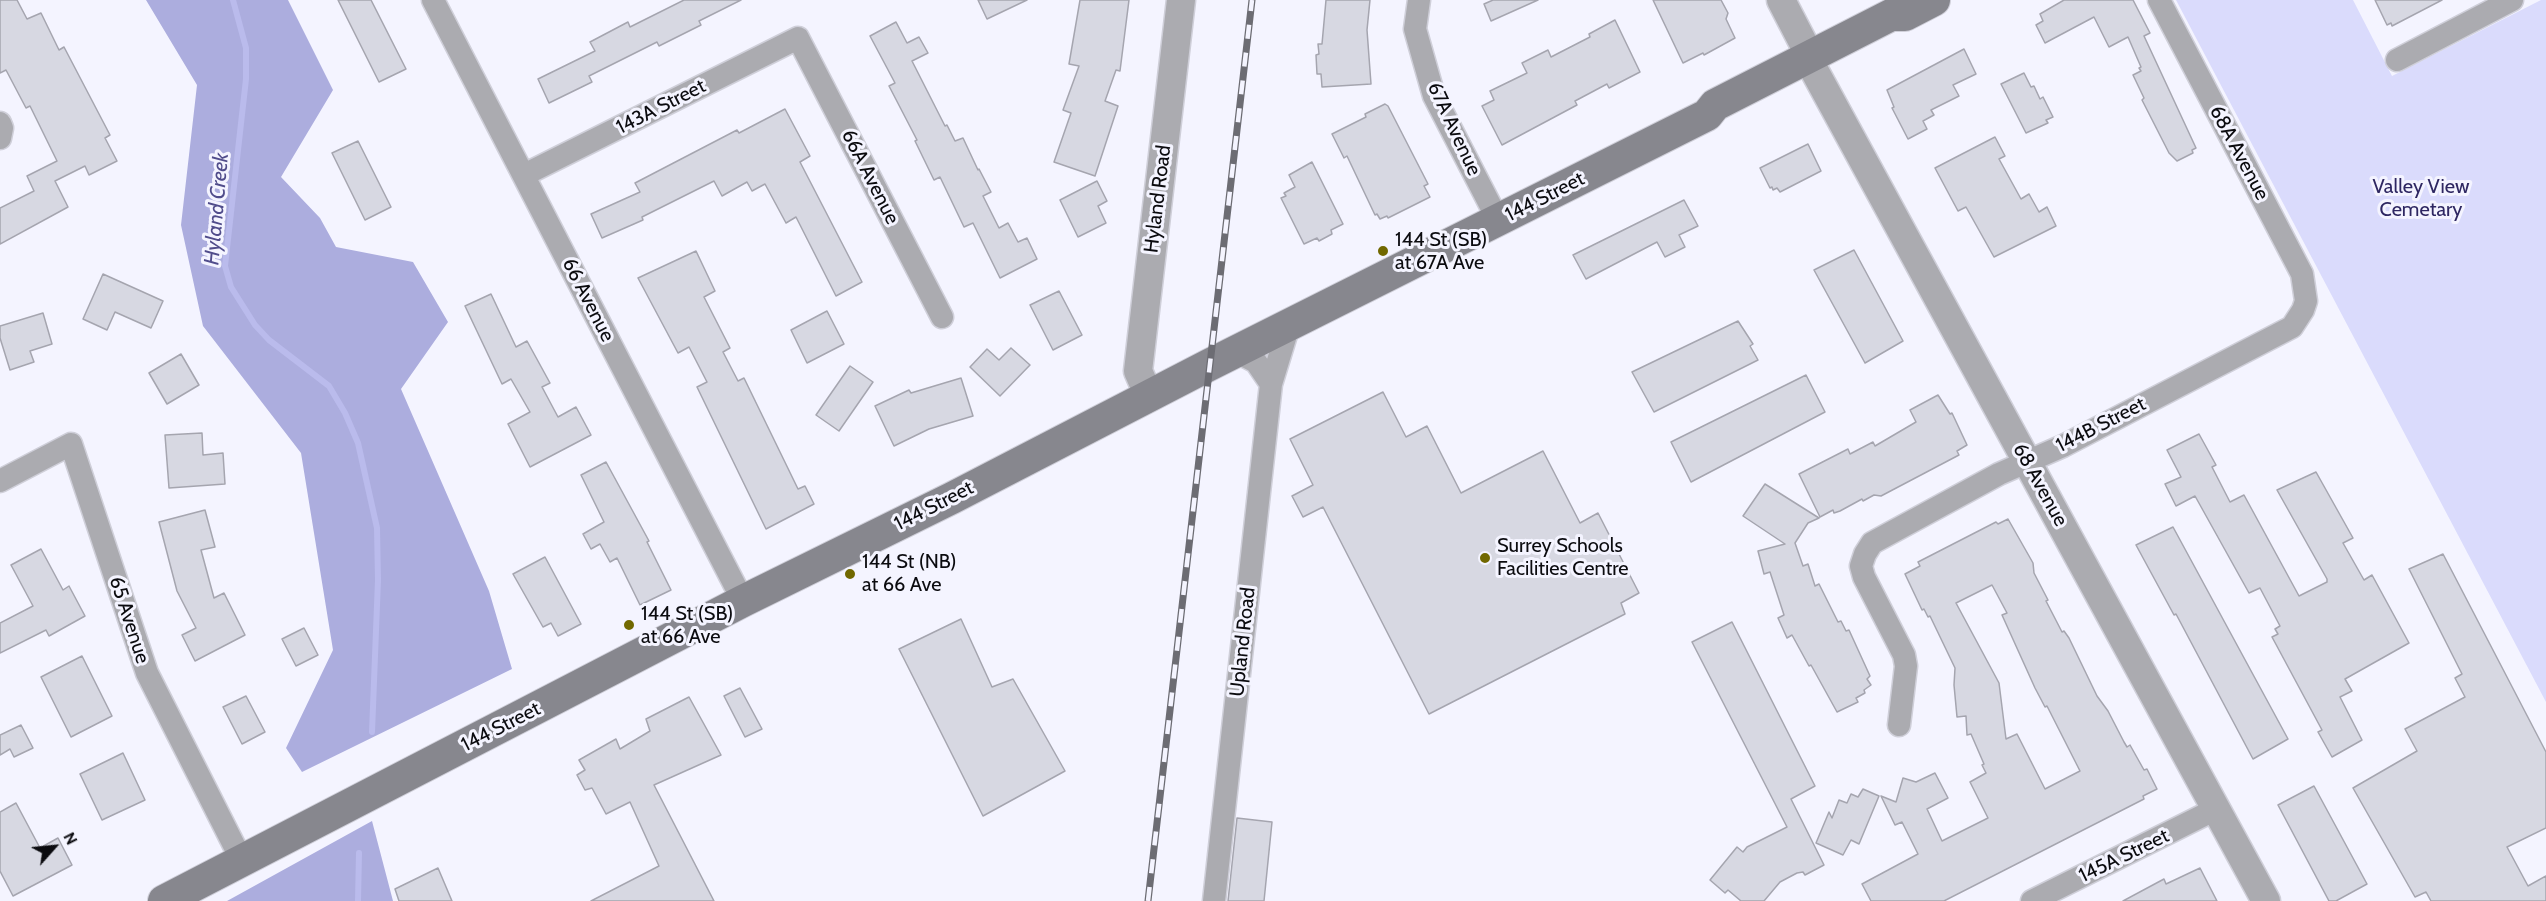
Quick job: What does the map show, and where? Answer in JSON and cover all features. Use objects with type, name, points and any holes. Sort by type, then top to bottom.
[{"type":"main road","name":"144 Street","points":[[164,901],[743,601],[952,498],[1149,396],[1707,115],[1715,105],[1812,63],[1891,15],[1905,15],[1935,0]]},
{"type":"street","name":"66 Avenue","points":[[433,0],[743,601]]},
{"type":"street","name":"Hyland Road","points":[[1149,396],[1138,371],[1181,0]]},
{"type":"street","name":"67A Avenue","points":[[1419,0],[1415,29],[1434,96],[1498,220]]},
{"type":"street","name":"68 Avenue","points":[[1781,0],[1812,63],[2266,901]]},
{"type":"street","name":"68A Avenue","points":[[2159,0],[2302,274],[2306,301],[2303,310]]},
{"type":"street","points":[[2397,60],[2512,0]]},
{"type":"street","name":"143A Street","points":[[524,176],[798,38]]},
{"type":"street","name":"66A Avenue","points":[[798,38],[942,317]]},
{"type":"street","name":"144B Street","points":[[1899,725],[1906,679],[1904,656],[1864,577],[1861,566],[1872,543],[1999,474],[2063,446],[2292,327],[2303,310]]},
{"type":"street","name":"Upland Road","points":[[1214,901],[1271,384],[1289,325]]},
{"type":"street","points":[[1237,352],[1256,362],[1271,384]]},
{"type":"street","name":"65 Avenue","points":[[0,481],[71,444],[147,673],[242,861]]},
{"type":"street","name":"145A Street","points":[[2032,901],[2216,809]]},
{"type":"green space","name":"Valley View Cemetary","points":[[2176,0],[2353,0],[2392,76],[2541,0],[2546,0],[2546,702]]},
{"type":"shaded area","points":[[146,0],[288,0],[333,90],[281,177],[320,218],[336,247],[413,262],[448,322],[401,389],[489,591],[512,669],[302,772],[286,748],[333,650],[301,453],[203,326],[181,225],[197,85]]},
{"type":"shaded area","points":[[372,821],[393,901],[227,901]]},
{"type":"building","points":[[0,0],[17,0],[27,19],[41,13],[59,50],[64,47],[110,135],[105,138],[117,161],[89,175],[85,166],[55,181],[68,207],[0,244],[0,208],[34,191],[27,176],[57,161],[30,106],[26,108],[6,70],[0,73]]},
{"type":"building","points":[[338,0],[371,0],[406,69],[379,82]]},
{"type":"building","points":[[684,0],[741,0],[699,21],[701,25],[659,46],[657,42],[589,76],[592,82],[549,103],[538,79],[595,51],[590,42],[628,22],[630,27]]},
{"type":"building","points":[[978,0],[1027,0],[987,19]]},
{"type":"building","points":[[1080,0],[1129,0],[1120,71],[1116,70],[1105,101],[1118,106],[1095,176],[1054,162],[1071,113],[1063,110],[1079,66],[1069,64]]},
{"type":"building","points":[[1326,0],[1370,0],[1367,30],[1371,84],[1322,87],[1321,74],[1317,74],[1316,55],[1319,54],[1318,44],[1322,44]]},
{"type":"building","points":[[1493,0],[1538,0],[1491,21],[1484,4]]},
{"type":"building","points":[[1653,0],[1721,0],[1728,13],[1726,19],[1735,38],[1704,55],[1703,53],[1683,63]]},
{"type":"building","points":[[2064,0],[2133,0],[2150,33],[2144,36],[2196,148],[2192,150],[2193,153],[2177,161],[2169,153],[2142,100],[2144,98],[2133,75],[2141,71],[2139,68],[2141,67],[2128,37],[2109,47],[2094,17],[2045,43],[2036,25],[2043,21],[2040,14]]},
{"type":"building","points":[[2375,0],[2442,0],[2392,26],[2391,23],[2387,25]]},
{"type":"building","points":[[1615,20],[1640,72],[1609,88],[1607,84],[1575,101],[1577,105],[1502,145],[1482,106],[1494,100],[1490,91],[1527,73],[1522,63],[1548,50],[1551,57],[1590,37],[1589,34]]},
{"type":"building","points":[[896,22],[907,43],[919,37],[928,53],[912,61],[945,126],[947,125],[955,141],[963,138],[991,192],[983,196],[999,228],[1008,223],[1018,242],[1027,238],[1037,259],[1000,278],[973,223],[964,227],[940,177],[934,180],[915,141],[917,140],[889,86],[895,83],[870,36]]},
{"type":"building","points":[[1964,49],[1976,74],[1953,85],[1959,96],[1931,110],[1934,115],[1923,121],[1927,129],[1908,139],[1892,108],[1894,107],[1887,90]]},
{"type":"building","points":[[2024,73],[2040,99],[2043,97],[2053,117],[2046,120],[2048,123],[2026,133],[2001,84]]},
{"type":"building","points":[[1385,104],[1428,184],[1424,186],[1430,197],[1388,218],[1387,216],[1380,219],[1377,214],[1375,215],[1347,156],[1344,158],[1332,134],[1366,117],[1365,114]]},
{"type":"building","points":[[785,109],[810,156],[800,162],[862,282],[836,296],[796,217],[786,223],[765,184],[752,191],[747,182],[722,196],[714,181],[642,217],[643,220],[602,238],[591,214],[640,192],[635,183],[737,130],[739,133]]},
{"type":"building","points":[[1995,137],[2005,156],[1999,159],[2021,199],[2029,194],[2039,212],[2047,207],[2056,226],[1994,257],[1966,207],[1958,211],[1935,168]]},
{"type":"building","points":[[358,141],[391,207],[365,220],[332,153]]},
{"type":"building","points":[[1808,144],[1821,171],[1780,192],[1777,188],[1773,190],[1772,187],[1770,188],[1760,168]]},
{"type":"building","points":[[1312,162],[1343,224],[1331,230],[1332,234],[1319,241],[1317,238],[1304,244],[1281,198],[1286,196],[1284,193],[1295,187],[1289,175]]},
{"type":"building","points":[[1097,181],[1107,201],[1098,206],[1106,223],[1078,237],[1060,200]]},
{"type":"building","points":[[1684,200],[1698,226],[1679,235],[1685,247],[1665,257],[1657,242],[1586,279],[1573,255]]},
{"type":"building","points":[[1854,250],[1903,341],[1865,363],[1814,270]]},
{"type":"building","points":[[696,251],[715,291],[704,297],[730,348],[723,352],[738,381],[744,378],[798,489],[805,486],[814,504],[766,529],[697,387],[707,382],[689,347],[678,353],[638,278]]},
{"type":"building","points":[[103,274],[163,301],[151,328],[115,312],[107,330],[83,319]]},
{"type":"building","points":[[1059,291],[1082,335],[1053,350],[1030,305]]},
{"type":"building","points":[[491,294],[516,347],[527,341],[550,383],[542,387],[558,417],[576,407],[591,435],[530,467],[508,424],[530,412],[511,379],[502,384],[465,306]]},
{"type":"building","points":[[827,311],[844,344],[807,363],[791,330]]},
{"type":"building","points":[[43,313],[52,344],[30,351],[34,362],[10,370],[0,338],[0,326]]},
{"type":"building","points":[[1738,321],[1753,344],[1750,346],[1758,360],[1654,412],[1632,372]]},
{"type":"building","points":[[1011,348],[1030,365],[1000,396],[970,367],[987,349],[999,360]]},
{"type":"building","points":[[181,354],[199,385],[167,404],[149,373]]},
{"type":"building","points":[[850,366],[873,382],[839,431],[816,415]]},
{"type":"building","points":[[1806,375],[1825,412],[1691,482],[1671,442]]},
{"type":"building","points":[[961,378],[973,416],[929,429],[894,446],[875,406],[909,390],[911,393]]},
{"type":"building","name":"Surrey Schools Facilities Centre","points":[[1383,392],[1406,437],[1427,426],[1461,493],[1543,451],[1580,523],[1598,513],[1639,593],[1621,603],[1625,614],[1429,714],[1323,507],[1303,517],[1292,496],[1313,485],[1290,439]]},
{"type":"building","points":[[1938,395],[1950,414],[1952,413],[1967,445],[1957,451],[1959,455],[1881,496],[1874,495],[1863,501],[1862,499],[1840,511],[1834,513],[1833,510],[1820,517],[1799,474],[1848,449],[1850,454],[1873,442],[1875,446],[1916,422],[1910,410]]},
{"type":"building","points":[[202,433],[203,455],[223,453],[225,484],[169,488],[165,435]]},
{"type":"building","points":[[2199,434],[2216,465],[2212,467],[2230,502],[2244,495],[2299,596],[2327,582],[2327,579],[2277,490],[2316,472],[2353,538],[2343,543],[2364,580],[2372,575],[2409,643],[2345,679],[2352,691],[2340,697],[2362,740],[2332,757],[2318,732],[2322,730],[2272,637],[2278,634],[2275,629],[2280,626],[2260,588],[2249,593],[2195,496],[2176,506],[2165,484],[2181,477],[2167,450]]},
{"type":"building","points":[[606,462],[649,541],[647,542],[671,590],[640,605],[617,558],[610,562],[600,544],[591,549],[583,534],[604,522],[581,475]]},
{"type":"building","points":[[1765,484],[1819,518],[1808,523],[1795,543],[1803,566],[1808,564],[1815,586],[1819,584],[1838,622],[1841,621],[1846,631],[1849,630],[1870,676],[1867,679],[1871,685],[1864,690],[1865,693],[1856,698],[1858,702],[1837,712],[1792,635],[1787,638],[1778,618],[1784,615],[1770,572],[1764,574],[1758,551],[1785,544],[1743,516]]},
{"type":"building","points":[[205,510],[215,547],[201,550],[214,598],[224,593],[245,635],[195,661],[182,635],[196,628],[177,591],[159,522]]},
{"type":"building","points":[[2008,519],[2033,563],[2034,573],[2048,600],[2046,601],[2062,632],[2064,631],[2069,638],[2097,696],[2108,711],[2127,747],[2130,745],[2144,770],[2147,769],[2157,789],[2143,796],[2144,799],[1944,901],[1871,901],[1862,884],[1918,854],[1902,822],[1895,825],[1881,796],[1896,802],[1903,778],[1916,782],[1935,773],[1948,798],[1927,809],[1942,841],[1988,818],[1970,782],[1986,773],[1971,734],[1967,735],[1966,716],[1957,717],[1955,668],[1930,616],[1928,617],[1924,609],[1922,610],[1905,574],[1920,566],[1918,562],[1996,522],[1998,524]],"holes":[[[1992,585],[2007,613],[2002,615],[2035,688],[2045,707],[2047,706],[2080,771],[2045,789],[2017,734],[2006,739],[1999,683],[1956,603]]]},
{"type":"building","points":[[2173,527],[2288,739],[2253,759],[2176,614],[2174,615],[2136,545]]},
{"type":"building","points":[[41,549],[63,590],[69,586],[85,616],[49,636],[46,630],[0,653],[0,623],[33,606],[11,565]]},
{"type":"building","points":[[2443,554],[2546,752],[2546,828],[2507,847],[2528,886],[2546,876],[2546,901],[2431,901],[2426,892],[2415,897],[2353,788],[2417,751],[2405,729],[2465,697],[2455,678],[2462,674],[2409,569]]},
{"type":"building","points":[[545,557],[581,624],[558,636],[551,623],[543,627],[513,574]]},
{"type":"building","points":[[961,619],[992,687],[1013,679],[1065,771],[983,816],[899,649]]},
{"type":"building","points":[[1732,622],[1815,786],[1791,799],[1824,865],[1805,875],[1803,872],[1797,873],[1780,882],[1764,901],[1741,901],[1728,890],[1725,893],[1710,880],[1737,847],[1743,852],[1747,847],[1787,827],[1692,642]]},
{"type":"building","points":[[304,628],[318,655],[296,666],[282,639]]},
{"type":"building","points":[[82,656],[112,716],[71,737],[41,677]]},
{"type":"building","points":[[740,688],[762,729],[745,737],[724,696]]},
{"type":"building","points":[[246,696],[265,732],[242,744],[223,707]]},
{"type":"building","points":[[689,697],[721,755],[654,785],[714,901],[591,901],[659,866],[630,802],[606,814],[592,788],[585,790],[577,775],[585,770],[579,760],[616,739],[620,749],[650,731],[646,719]]},
{"type":"building","points":[[21,725],[33,748],[14,757],[10,749],[0,755],[0,735]]},
{"type":"building","points":[[123,753],[145,800],[102,820],[80,774]]},
{"type":"building","points":[[2314,786],[2367,884],[2336,901],[2329,901],[2278,805]]},
{"type":"building","points":[[1863,789],[1879,796],[1859,844],[1851,840],[1843,855],[1816,843],[1829,812],[1832,818],[1839,800],[1847,803],[1851,794],[1858,797]]},
{"type":"building","points":[[16,803],[40,848],[58,838],[72,865],[13,896],[0,871],[0,812]]},
{"type":"building","points":[[1237,818],[1272,822],[1264,901],[1228,901]]},
{"type":"building","points":[[438,868],[452,901],[399,901],[395,889]]},
{"type":"building","points":[[2200,868],[2217,901],[2123,901],[2164,879],[2166,884]]},
{"type":"waterway","name":"Hyland Creek","points":[[233,0],[246,48],[246,79],[225,266],[231,287],[255,325],[269,340],[329,386],[345,413],[358,443],[377,528],[378,580],[372,732]]},
{"type":"waterway","name":"Hyland Creek","points":[[358,901],[359,853]]},
{"type":"railway","points":[[1148,901],[1252,0]]},
{"type":"place","name":"144 St (SB) at 67A Ave","points":[[1383,251]]},
{"type":"place","name":"Surrey Schools Facilities Centre","points":[[1485,558]]},
{"type":"place","name":"144 St (NB) at 66 Ave","points":[[850,574]]},
{"type":"place","name":"144 St (SB) at 66 Ave","points":[[629,625]]}]
